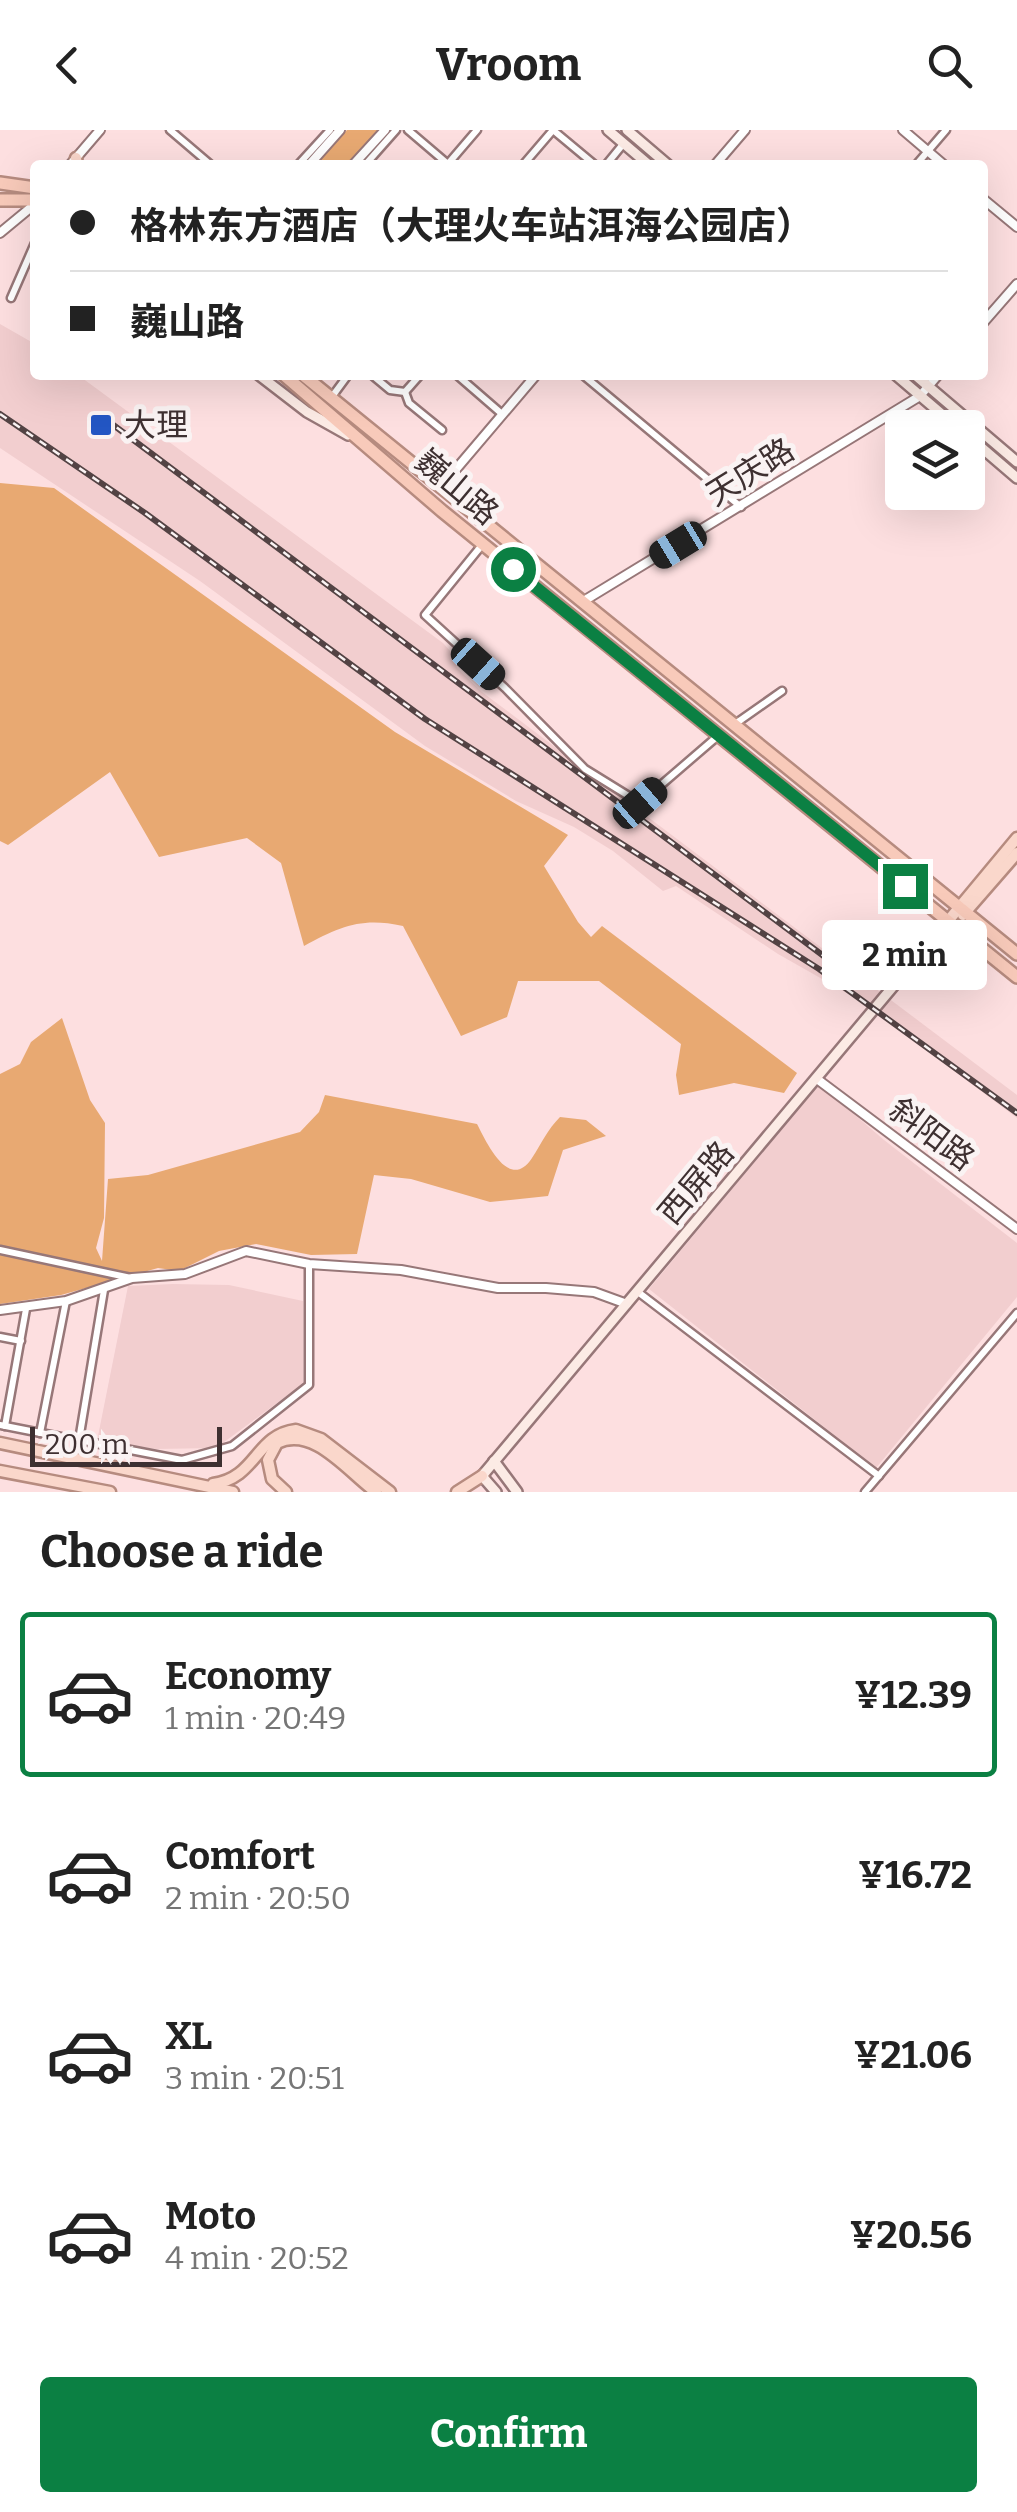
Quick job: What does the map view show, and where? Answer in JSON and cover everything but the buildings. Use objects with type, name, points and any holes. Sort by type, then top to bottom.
[{"type":"highway","points":[[0,182],[30,187]]},
{"type":"highway","points":[[0,200],[30,202]]},
{"type":"highway","name":"巍山路","points":[[290,380],[482,544],[1017,976]]},
{"type":"highway","name":"巍山路","points":[[309,380],[1017,954]]},
{"type":"highway","points":[[719,735],[734,725]]},
{"type":"main road","points":[[608,130],[643,160]]},
{"type":"main road","points":[[626,130],[662,160]]},
{"type":"main road","points":[[266,380],[313,416],[367,446]]},
{"type":"main road","points":[[316,380],[331,398]]},
{"type":"main road","points":[[902,380],[937,410]]},
{"type":"main road","points":[[920,380],[1017,462]]},
{"type":"main road","points":[[985,451],[1017,478]]},
{"type":"main road","name":"西屏路","points":[[482,1476],[948,920],[1011,861],[1017,838]]},
{"type":"main road","points":[[198,1485],[238,1477],[271,1438],[296,1430],[321,1439],[390,1492]]},
{"type":"main road","points":[[286,1492],[272,1479],[268,1460],[276,1444],[294,1437],[315,1444],[376,1492]]},
{"type":"main road","points":[[0,1443],[232,1492]]},
{"type":"main road","points":[[494,1461],[517,1492]]},
{"type":"main road","points":[[0,1471],[110,1492]]},
{"type":"main road","points":[[456,1492],[482,1476]]},
{"type":"main road","points":[[473,1492],[482,1476]]},
{"type":"main road","points":[[482,1476],[496,1492]]},
{"type":"street","points":[[76,160],[100,130]]},
{"type":"street","points":[[170,130],[205,160]]},
{"type":"street","points":[[303,160],[330,130]]},
{"type":"street","points":[[313,160],[340,130]]},
{"type":"street","points":[[357,160],[384,130]]},
{"type":"street","points":[[369,160],[396,130]]},
{"type":"street","points":[[408,130],[442,160]]},
{"type":"street","points":[[452,160],[478,130]]},
{"type":"street","points":[[528,160],[553,130],[589,160]]},
{"type":"street","points":[[719,160],[745,130]]},
{"type":"street","points":[[903,130],[938,160]]},
{"type":"street","points":[[921,160],[946,130]]},
{"type":"street","points":[[610,160],[624,144]]},
{"type":"street","points":[[988,204],[1017,227]]},
{"type":"street","points":[[0,233],[30,206]]},
{"type":"street","points":[[11,298],[30,254]]},
{"type":"street","points":[[988,317],[1017,284]]},
{"type":"street","points":[[331,398],[344,380]]},
{"type":"street","points":[[378,380],[390,390],[405,392]]},
{"type":"street","points":[[405,392],[416,380]]},
{"type":"street","points":[[463,380],[502,414]]},
{"type":"street","points":[[440,488],[532,380]]},
{"type":"street","points":[[589,380],[741,507]]},
{"type":"street","name":"天庆路","points":[[582,602],[920,396],[933,380]]},
{"type":"street","points":[[405,392],[409,403],[442,430]]},
{"type":"street","points":[[482,544],[424,615],[515,697],[585,769],[640,803],[719,735]]},
{"type":"street","points":[[734,725],[782,692]]},
{"type":"street","name":"斜阳路","points":[[817,1078],[1017,1229]]},
{"type":"street","points":[[0,1250],[132,1278],[184,1274],[246,1251],[309,1264],[401,1270],[498,1288],[594,1292],[627,1304]]},
{"type":"street","points":[[104,1290],[79,1440],[182,1460],[232,1446],[309,1385],[309,1264]]},
{"type":"street","points":[[0,1310],[66,1301],[132,1278]]},
{"type":"street","points":[[638,1292],[880,1476]]},
{"type":"street","points":[[40,1433],[66,1301]]},
{"type":"street","points":[[26,1309],[3,1426],[60,1437]]},
{"type":"street","points":[[865,1492],[1017,1313]]},
{"type":"street","points":[[0,1337],[21,1341]]},
{"type":"shaded area","points":[[347,130],[384,130],[357,160],[320,160]]},
{"type":"shaded area","points":[[0,324],[30,341],[30,380],[85,380],[443,643],[457,668],[482,692],[1017,1095],[1017,1118],[861,1001],[778,954],[676,886],[663,891],[613,851],[574,827],[516,801],[425,746],[200,581],[0,448]]},
{"type":"shaded area","points":[[0,483],[54,488],[395,732],[568,835],[544,866],[578,922],[591,937],[602,926],[797,1073],[784,1093],[734,1083],[679,1095],[676,1075],[681,1044],[599,981],[518,981],[507,1017],[461,1036],[403,926],[352,925],[304,946],[281,863],[247,838],[159,857],[110,772],[8,845],[0,841]]},
{"type":"shaded area","points":[[62,1018],[90,1100],[105,1123],[104,1218],[96,1248],[102,1261],[108,1179],[148,1175],[300,1132],[319,1112],[325,1095],[477,1124],[499,1160],[515,1170],[532,1158],[560,1117],[586,1120],[606,1136],[563,1150],[548,1196],[490,1202],[411,1179],[374,1175],[357,1254],[311,1255],[256,1244],[219,1251],[179,1271],[158,1268],[61,1295],[0,1304],[0,1074],[20,1064],[31,1042]]},
{"type":"shaded area","points":[[819,1084],[1017,1243],[1017,1297],[876,1468],[649,1289]]},
{"type":"shaded area","points":[[229,1285],[303,1301],[303,1384],[216,1448],[156,1449],[97,1441],[128,1286]]},
{"type":"railway","points":[[0,414],[145,513],[425,719],[819,969],[1017,1113]]},
{"type":"railway","points":[[104,418],[829,960]]},
{"type":"place","name":"大理","points":[[101,425]]},
{"type":"route","points":[[513,569],[905,886]]}]
